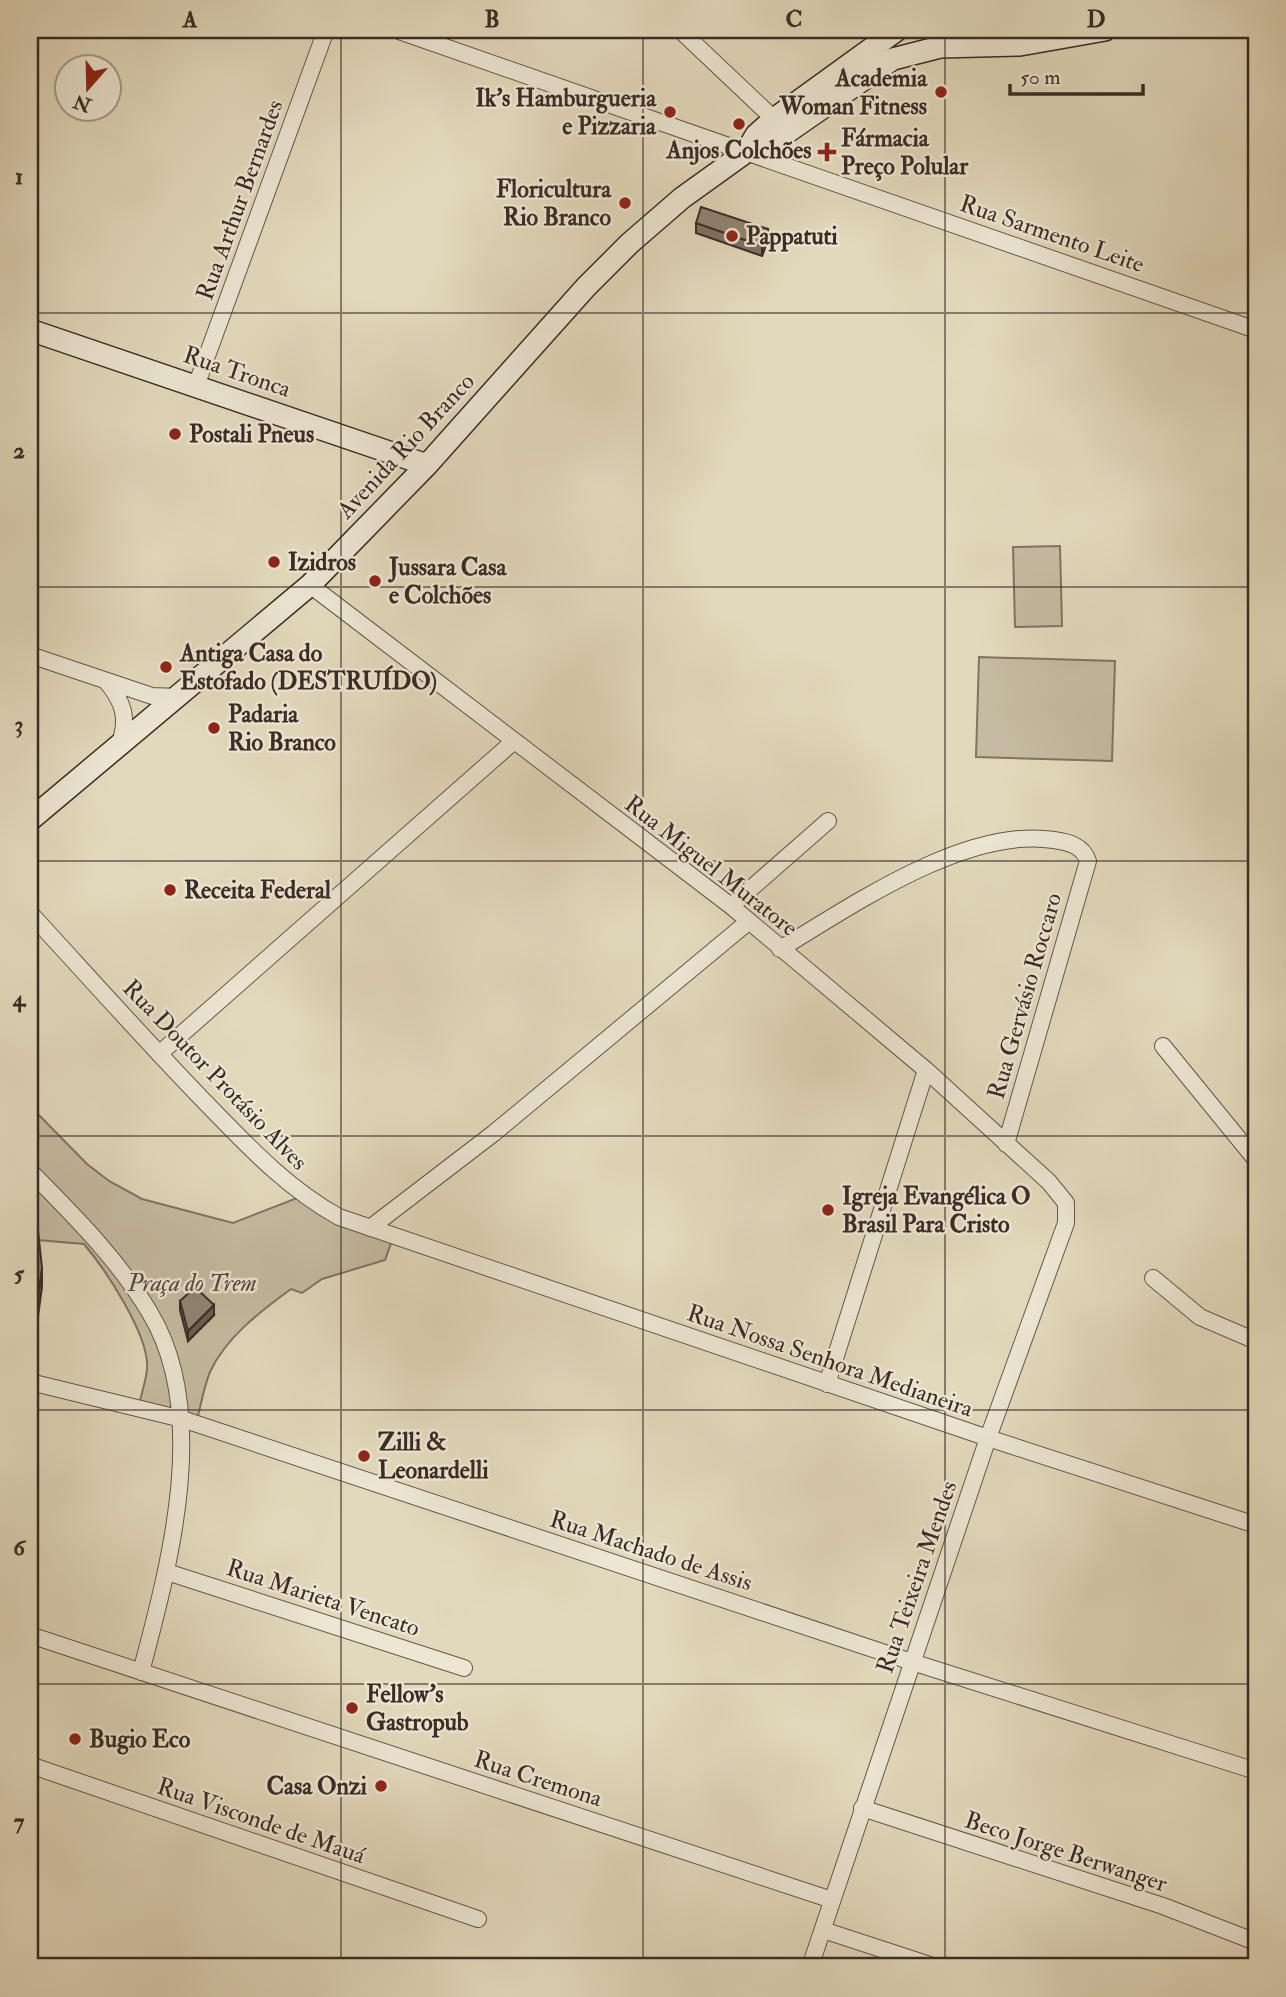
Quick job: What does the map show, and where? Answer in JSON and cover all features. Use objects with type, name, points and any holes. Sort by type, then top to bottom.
[{"type":"main road","name":"Avenida Rio Branco","points":[[746,152],[756,135],[774,119],[897,30]]},
{"type":"main road","points":[[981,30],[1020,45]]},
{"type":"main road","name":"Avenida Rio Branco","points":[[30,820],[310,584],[427,465],[630,243],[682,198],[746,152],[789,131],[894,59],[940,47],[1020,45],[1105,30]]},
{"type":"main road","name":"Rua Tronca","points":[[30,330],[427,465]]},
{"type":"street","name":"Rua Arthur Bernardes","points":[[196,386],[326,30]]},
{"type":"street","name":"Rua Sarmento Leite","points":[[396,30],[1256,330]]},
{"type":"street","points":[[680,30],[774,119]]},
{"type":"street","name":"Rua Miguel Muratore","points":[[310,584],[513,742],[731,906],[926,1070],[1049,1182],[1066,1203]]},
{"type":"street","points":[[30,655],[152,696],[179,697]]},
{"type":"street","points":[[106,681],[120,696],[125,709],[124,733],[118,748]]},
{"type":"street","points":[[159,1054],[513,742]]},
{"type":"street","points":[[731,906],[828,821]]},
{"type":"street","name":"Rua Gervásio Roccaro","points":[[780,949],[878,890],[985,845],[1030,836],[1079,848],[1088,861],[1006,1144]]},
{"type":"street","name":"Rua Doutor Protásio Alves","points":[[30,912],[159,1054],[277,1175],[305,1199],[339,1217],[390,1236]]},
{"type":"street","points":[[370,1228],[494,1133],[748,922]]},
{"type":"street","points":[[1163,1046],[1256,1160]]},
{"type":"street","points":[[827,1384],[926,1070]]},
{"type":"street","points":[[30,1171],[106,1249],[151,1314],[165,1346],[182,1419],[167,1572],[141,1672]]},
{"type":"street","name":"Rua Teixeira Mendes","points":[[810,1967],[988,1438],[1066,1223],[1066,1203]]},
{"type":"street","name":"Rua Nossa Senhora Medianeira","points":[[390,1236],[988,1438],[1256,1525]]},
{"type":"street","points":[[1153,1278],[1200,1317],[1256,1341]]},
{"type":"street","name":"Rua Machado de Assis","points":[[30,1382],[182,1419],[912,1662],[1256,1771]]},
{"type":"street","name":"Rua Marieta Vencato","points":[[167,1572],[464,1668]]},
{"type":"street","name":"Rua Cremona","points":[[30,1635],[832,1900]]},
{"type":"street","name":"Rua Visconde de Mauá","points":[[30,1765],[478,1919]]},
{"type":"street","name":"Beco Jorge Berwanger","points":[[862,1808],[1163,1906],[1256,1942]]},
{"type":"street","points":[[823,1930],[936,1967]]},
{"type":"green space","points":[[1060,546],[1062,626],[1015,627],[1013,547]]},
{"type":"green space","points":[[979,657],[1115,661],[1112,761],[976,757]]},
{"type":"green space","name":"Praça do Trem","points":[[30,1106],[87,1164],[109,1181],[142,1199],[233,1223],[297,1198],[393,1238],[385,1260],[322,1279],[302,1293],[291,1289],[256,1316],[225,1347],[217,1359],[208,1377],[197,1420],[139,1406],[147,1369],[146,1355],[134,1322],[114,1286],[84,1244],[37,1240],[30,1231]]},
{"type":"building","points":[[701,207],[768,229],[762,246],[696,223]]},
{"type":"building","points":[[30,1212],[37,1221],[42,1268],[33,1334],[30,1339]]},
{"type":"building","points":[[195,1287],[214,1305],[188,1331],[180,1301]]},
{"type":"place","name":"Academia Woman Fitness","points":[[941,92]]},
{"type":"place","name":"Ik's Hamburgueria e Pizzaria","points":[[670,112]]},
{"type":"place","name":"Anjos Colchões","points":[[739,124]]},
{"type":"place","name":"Fármacia Preço Polular","points":[[827,152]]},
{"type":"place","name":"Floricultura Rio Branco","points":[[625,203]]},
{"type":"place","name":"Pappatuti","points":[[732,236]]},
{"type":"place","name":"Postali Pneus","points":[[175,434]]},
{"type":"place","name":"Izidros","points":[[274,562]]},
{"type":"place","name":"Jussara Casa e Colchões","points":[[375,581]]},
{"type":"place","name":"Antiga Casa do Estofado (DESTRUÍDO)","points":[[166,667]]},
{"type":"place","name":"Padaria Rio Branco","points":[[214,728]]},
{"type":"place","name":"Receita Federal","points":[[170,890]]},
{"type":"place","name":"Igreja Evangélica O Brasil Para Cristo","points":[[828,1210]]},
{"type":"place","name":"Zilli & Leonardelli","points":[[364,1456]]},
{"type":"place","name":"Fellow's Gastropub","points":[[352,1708]]},
{"type":"place","name":"Bugio Eco","points":[[75,1739]]},
{"type":"place","name":"Casa Onzi","points":[[381,1786]]}]
